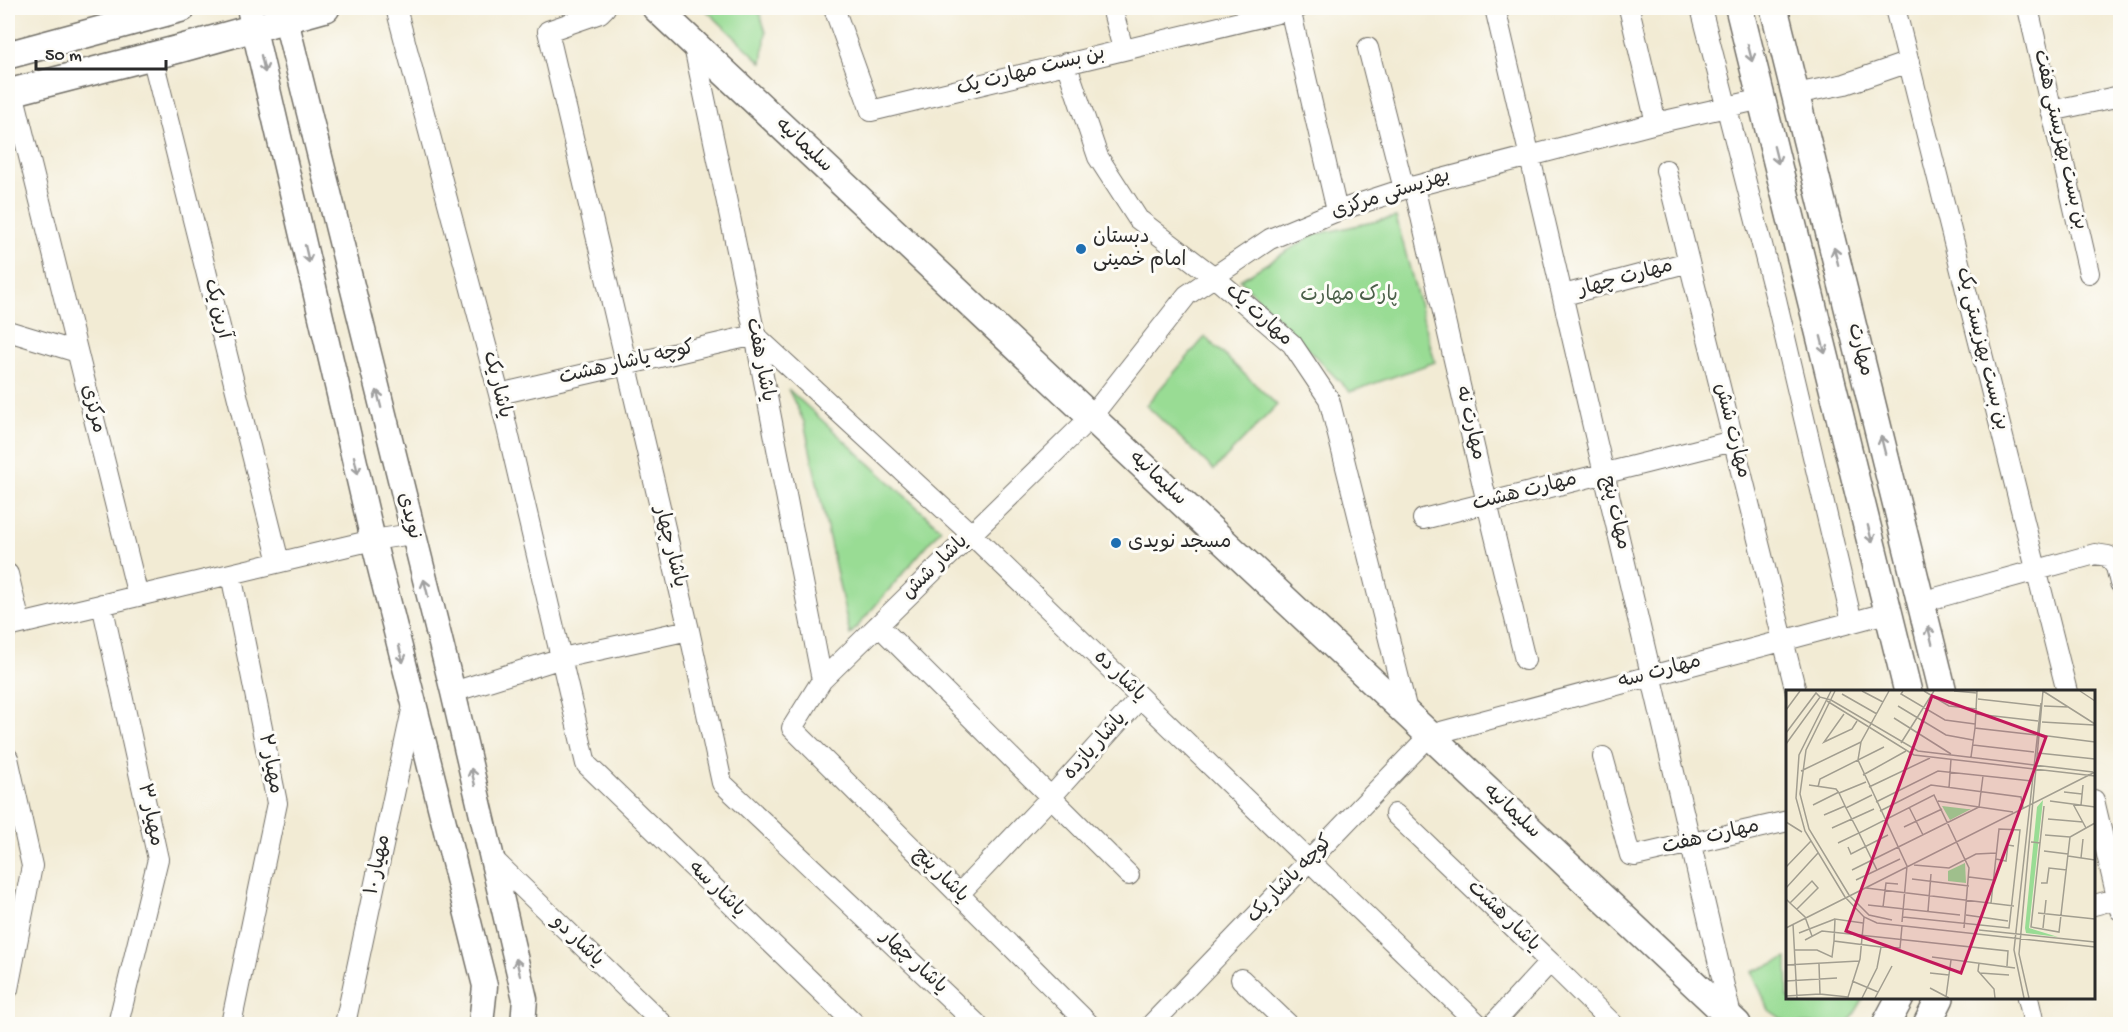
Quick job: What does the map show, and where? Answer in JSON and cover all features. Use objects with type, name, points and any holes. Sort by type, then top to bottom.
[{"type":"main road","points":[[8,55],[148,12],[182,8]]},
{"type":"main road","points":[[10,93],[152,56],[251,18],[326,8]]},
{"type":"main road","name":"سلیمانیه","points":[[656,8],[1734,1022]]},
{"type":"main road","name":"مهارت","points":[[1739,8],[1908,690]]},
{"type":"main road","name":"مهارت","points":[[1774,8],[1944,690]]},
{"type":"main road","points":[[1762,99],[1795,93]]},
{"type":"main road","points":[[1890,612],[1922,602]]},
{"type":"main road","points":[[1886,1024],[1899,999]]},
{"type":"main road","points":[[1927,1024],[1940,999]]},
{"type":"street","name":"یاشار یک","points":[[396,8],[499,394],[586,764]]},
{"type":"street","name":"یاشار چهار","points":[[605,8],[600,13],[548,31],[689,630],[722,783],[977,1024]]},
{"type":"street","name":"بن بست مهارت یک","points":[[834,8],[871,111],[1123,49],[1238,14],[1294,8]]},
{"type":"street","points":[[1112,8],[1123,49]]},
{"type":"street","points":[[1294,8],[1337,211]]},
{"type":"street","name":"مهات پنج","points":[[1496,8],[1734,1022]]},
{"type":"street","points":[[1629,8],[1656,123]]},
{"type":"street","points":[[1701,8],[1728,107],[1852,622]]},
{"type":"street","name":"بن بست بهزیستی یک","points":[[1895,8],[2066,690]]},
{"type":"street","name":"بن بست بهزیستی هفت","points":[[2028,8],[2090,273]]},
{"type":"street","name":"نویدی","points":[[284,13],[453,692],[525,999],[523,1024]]},
{"type":"street","name":"نویدی","points":[[251,18],[374,540],[484,986],[481,1024]]},
{"type":"street","name":"یاشار هفت","points":[[693,42],[755,335],[822,680]]},
{"type":"street","name":"مهارت نه","points":[[1368,48],[1409,188],[1526,660]]},
{"type":"street","name":"آرین یک","points":[[152,56],[279,562]]},
{"type":"street","points":[[1795,93],[1845,84],[1909,62]]},
{"type":"street","name":"مهارت یک","points":[[1066,63],[1098,157],[1138,219],[1214,277],[1292,344],[1329,399],[1408,715]]},
{"type":"street","name":"مرکزی","points":[[10,93],[138,596]]},
{"type":"street","points":[[2051,111],[2121,96]]},
{"type":"street","name":"بهزیستی مرکزی","points":[[1091,417],[1187,295],[1270,239],[1337,211],[1409,188],[1656,123],[1762,99]]},
{"type":"street","name":"مهارت شش","points":[[1666,170],[1796,690]]},
{"type":"street","name":"مهارت چهار","points":[[1564,295],[1689,262]]},
{"type":"street","points":[[8,331],[77,352]]},
{"type":"street","name":"کوچه یاشار هشت","points":[[499,394],[755,335]]},
{"type":"street","name":"یاشار ده","points":[[755,335],[971,534],[1478,1024]]},
{"type":"street","name":"یاشار شش","points":[[792,728],[822,680],[1091,417]]},
{"type":"street","name":"مهارت هشت","points":[[1423,519],[1733,441]]},
{"type":"street","points":[[8,574],[14,625],[374,540],[412,534]]},
{"type":"street","points":[[1922,602],[2095,554],[2108,556],[2116,567],[2121,583]]},
{"type":"street","name":"مهیار ۲","points":[[231,574],[277,803],[231,1024]]},
{"type":"street","name":"مهیار ۳","points":[[102,604],[158,859],[118,1024]]},
{"type":"street","name":"مهارت سه","points":[[1430,735],[1890,612]]},
{"type":"street","points":[[878,625],[1130,874]]},
{"type":"street","points":[[453,692],[562,658],[689,630]]},
{"type":"street","name":"یاشار یازده","points":[[959,894],[1140,698]]},
{"type":"street","name":"مهیار ۱۰","points":[[345,1024],[414,705]]},
{"type":"street","name":"یاشار پنج","points":[[792,728],[1089,1024]]},
{"type":"street","name":"کوچه یاشار یک","points":[[1152,1024],[1430,735]]},
{"type":"street","name":"مهارت هفت","points":[[1603,757],[1630,855],[1635,856],[1786,821]]},
{"type":"street","points":[[8,758],[32,866],[8,989]]},
{"type":"street","name":"یاشار سه","points":[[586,764],[846,1021]]},
{"type":"street","points":[[2095,804],[2120,903],[2095,905]]},
{"type":"street","name":"یاشار هشت","points":[[1395,814],[1550,962],[1492,1024]]},
{"type":"street","name":"یاشار دو","points":[[492,858],[663,1024]]},
{"type":"street","points":[[1550,962],[1613,1024]]},
{"type":"street","points":[[1241,979],[1288,1024]]},
{"type":"street","points":[[2028,999],[2034,1024]]},
{"type":"green space","points":[[704,8],[758,8],[766,32],[762,63]]},
{"type":"green space","name":"پارک مهارت","points":[[1396,217],[1435,362],[1350,392],[1240,280],[1313,235]]},
{"type":"green space","points":[[1205,337],[1277,405],[1214,470],[1146,405]]},
{"type":"green space","points":[[788,389],[941,529],[850,635],[804,422]]},
{"type":"green space","points":[[1786,958],[1786,999],[1863,999],[1848,1024],[1789,1024],[1769,1010],[1752,972]]},
{"type":"place","name":"دبستان امام خمینی","points":[[1081,249]]},
{"type":"place","name":"مسجد نویدی","points":[[1116,543]]}]
